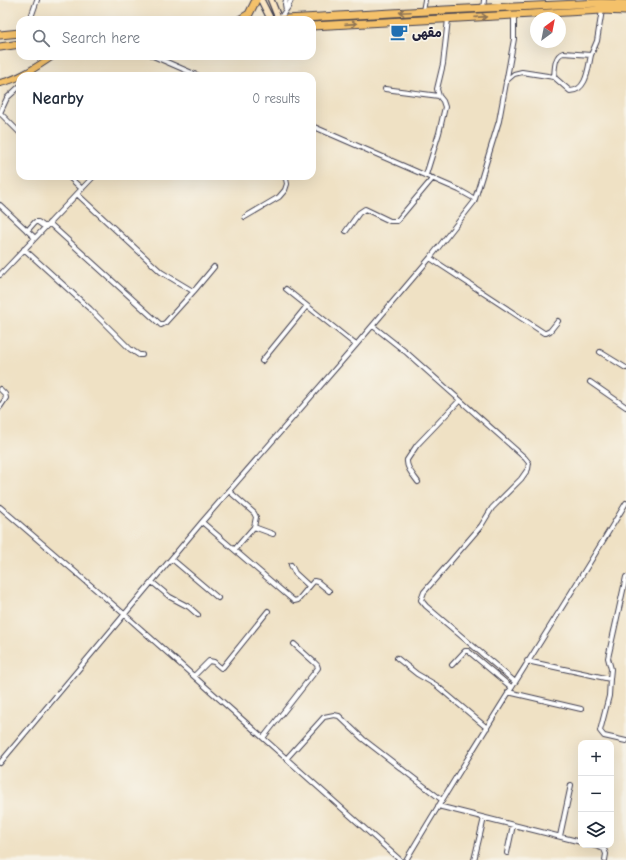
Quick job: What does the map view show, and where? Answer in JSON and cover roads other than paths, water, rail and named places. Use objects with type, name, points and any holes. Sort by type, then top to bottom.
[{"type":"highway","points":[[246,16],[249,14],[255,5],[256,0]]},
{"type":"highway","points":[[316,18],[600,3],[626,4]]},
{"type":"highway","points":[[316,26],[514,14],[602,10],[626,11]]},
{"type":"highway","points":[[0,35],[16,33]]},
{"type":"highway","points":[[0,48],[16,45]]},
{"type":"main road","points":[[262,0],[268,16]]},
{"type":"main road","points":[[271,0],[277,16]]},
{"type":"main road","points":[[33,72],[48,60]]},
{"type":"main road","points":[[0,83],[16,78]]},
{"type":"street","points":[[31,16],[37,0]]},
{"type":"street","points":[[286,0],[286,10]]},
{"type":"street","points":[[282,16],[291,0]]},
{"type":"street","points":[[423,12],[425,0]]},
{"type":"street","points":[[483,9],[484,0]]},
{"type":"street","points":[[506,82],[514,74],[522,72],[554,77],[570,91],[576,91],[580,88],[584,83],[591,55],[597,41],[602,10]]},
{"type":"street","points":[[0,763],[202,522],[373,326],[467,212],[475,199],[499,121],[514,39],[514,14]]},
{"type":"street","points":[[426,175],[439,133],[445,107],[437,89],[443,64],[448,19]]},
{"type":"street","points":[[554,77],[556,58],[559,54],[591,55]]},
{"type":"street","points":[[163,60],[189,71]]},
{"type":"street","points":[[385,89],[439,96]]},
{"type":"street","points":[[16,90],[7,98],[0,113],[16,129]]},
{"type":"street","points":[[316,128],[465,192],[475,199]]},
{"type":"street","points":[[346,231],[359,213],[365,209],[390,221],[397,221],[433,178]]},
{"type":"street","points":[[72,180],[82,189]]},
{"type":"street","points":[[0,275],[90,180]]},
{"type":"street","points":[[245,217],[280,197],[285,190],[287,184],[286,180]]},
{"type":"street","points":[[77,194],[161,272],[179,284],[194,291]]},
{"type":"street","points":[[0,205],[35,238]]},
{"type":"street","points":[[27,231],[36,222],[45,227]]},
{"type":"street","points":[[49,223],[161,325],[165,323],[214,267]]},
{"type":"street","points":[[24,249],[130,348],[138,355],[142,355]]},
{"type":"street","points":[[430,258],[544,333],[550,331],[558,321]]},
{"type":"street","points":[[286,290],[356,345]]},
{"type":"street","points":[[262,361],[306,307]]},
{"type":"street","points":[[373,326],[407,353],[525,458],[530,465],[513,488],[492,508],[481,526],[424,592],[422,600],[426,606],[514,682]]},
{"type":"street","points":[[600,352],[626,368]]},
{"type":"street","points":[[590,382],[626,407]]},
{"type":"street","points":[[0,389],[5,394],[6,398],[0,407]]},
{"type":"street","points":[[418,482],[408,466],[407,460],[417,445],[460,400]]},
{"type":"street","points":[[229,491],[254,512],[256,517],[254,527],[235,550]]},
{"type":"street","points":[[406,860],[508,692],[512,688],[514,682],[626,504]]},
{"type":"street","points":[[0,507],[124,614],[400,860]]},
{"type":"street","points":[[202,522],[294,601],[298,600],[314,582],[318,582],[329,591]]},
{"type":"street","points":[[254,527],[273,534]]},
{"type":"street","points":[[172,559],[218,598]]},
{"type":"street","points":[[291,565],[295,573],[309,586]]},
{"type":"street","points":[[626,577],[608,658],[611,669],[609,696],[600,731],[604,736],[626,741]]},
{"type":"street","points":[[152,582],[170,597],[189,607],[198,614]]},
{"type":"street","points":[[194,676],[209,662],[214,662],[221,668],[224,667],[268,611]]},
{"type":"street","points":[[263,738],[318,668],[317,665],[294,644]]},
{"type":"street","points":[[452,665],[465,651],[468,651],[512,688]]},
{"type":"street","points":[[397,658],[417,674],[436,685],[487,728]]},
{"type":"street","points":[[527,661],[610,679]]},
{"type":"street","points":[[508,692],[581,709]]},
{"type":"street","points":[[286,759],[324,717],[334,715],[339,716],[363,739],[442,800]]},
{"type":"street","points":[[560,836],[571,785]]},
{"type":"street","points":[[438,806],[578,841]]},
{"type":"street","points":[[474,860],[484,818]]},
{"type":"street","points":[[507,853],[513,825]]},
{"type":"street","points":[[601,848],[604,849],[606,854],[605,860]]},
{"type":"place","name":"مقهى","points":[[399,32]]}]
